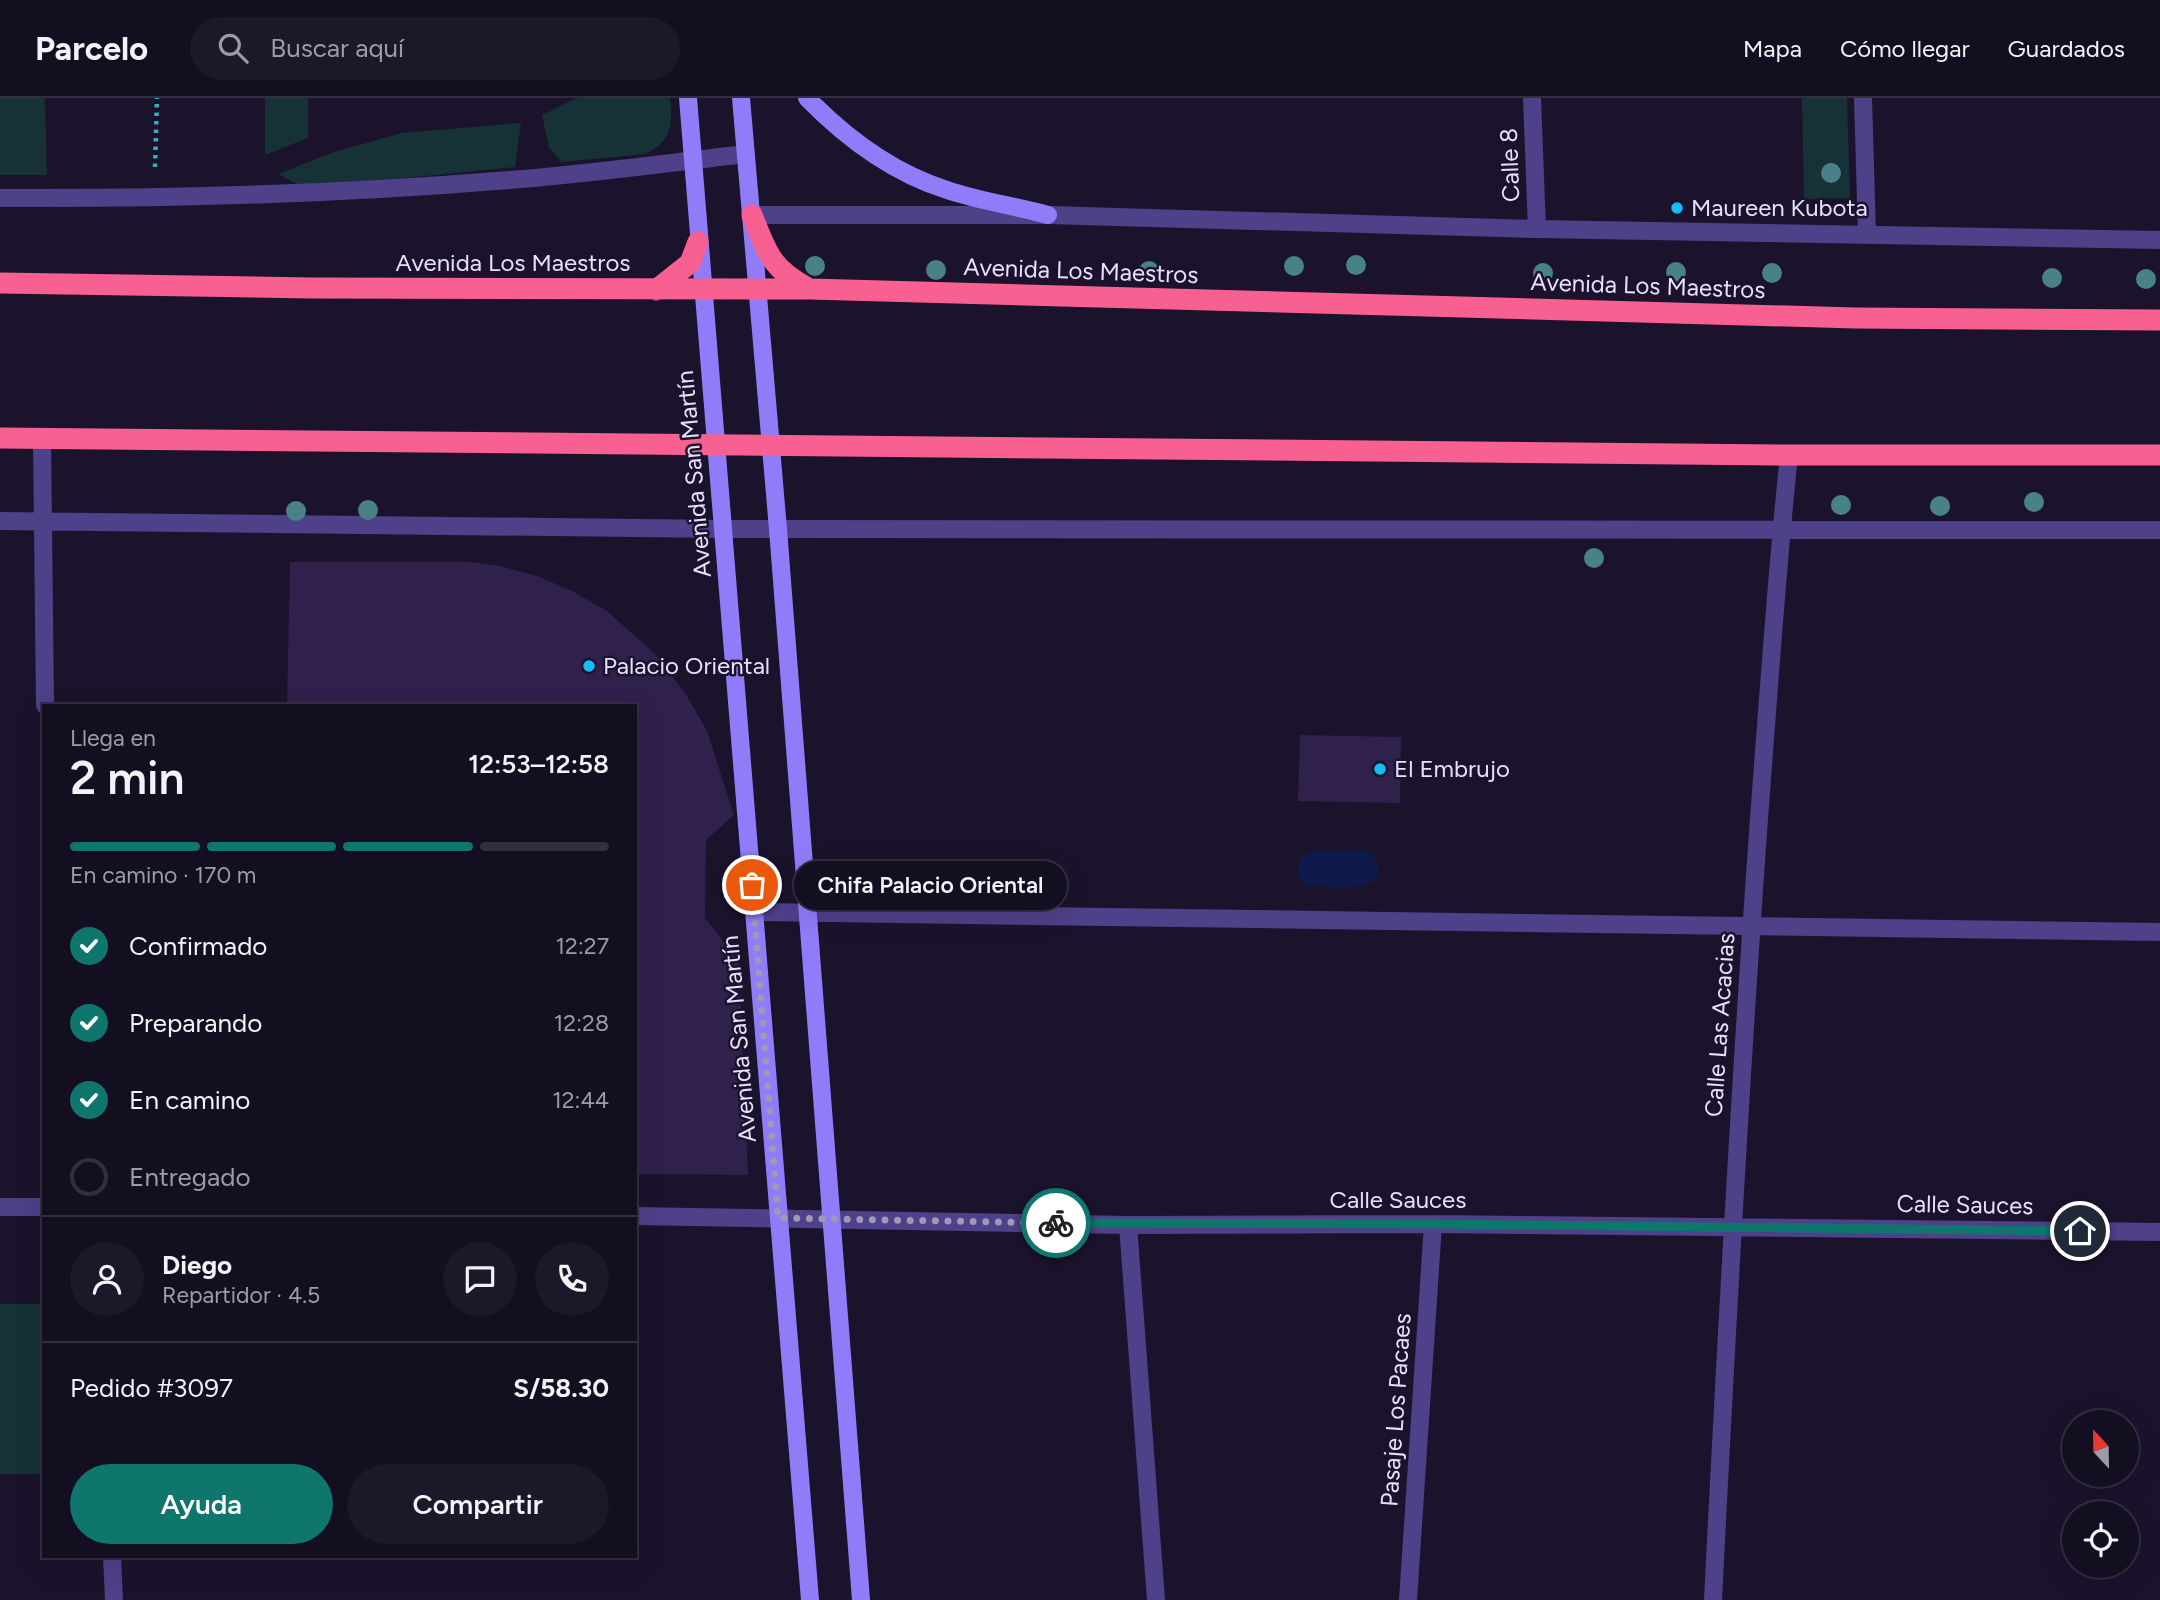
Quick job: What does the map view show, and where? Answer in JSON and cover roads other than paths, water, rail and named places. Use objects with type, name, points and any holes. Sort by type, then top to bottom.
[{"type":"highway","points":[[751,215],[771,261],[788,278],[810,289]]},
{"type":"highway","points":[[656,290],[690,263],[698,242]]},
{"type":"highway","name":"Avenida Los Maestros","points":[[0,283],[656,290],[810,289],[1856,318],[2160,320]]},
{"type":"highway","points":[[0,438],[1789,455],[2160,455]]},
{"type":"main road","name":"Avenida San Martín","points":[[688,98],[810,1600]]},
{"type":"main road","points":[[741,98],[778,529],[860,1600]]},
{"type":"main road","points":[[807,98],[842,131],[871,153],[909,174],[946,190],[1048,215]]},
{"type":"street","name":"Calle 8","points":[[1532,98],[1537,229]]},
{"type":"street","points":[[1863,98],[1867,235]]},
{"type":"street","points":[[0,198],[154,198],[316,192],[510,180],[747,154]]},
{"type":"street","points":[[751,215],[1048,215],[1537,229],[2160,240]]},
{"type":"street","points":[[42,439],[44,704]]},
{"type":"street","name":"Calle Las Acacias","points":[[1713,1600],[1751,928],[1781,528],[1789,455]]},
{"type":"street","points":[[0,521],[725,529],[2160,530]]},
{"type":"street","points":[[754,912],[2160,932]]},
{"type":"street","points":[[0,1207],[42,1207]]},
{"type":"street","name":"Calle Sauces","points":[[637,1216],[1128,1225],[1433,1224],[2160,1232]]},
{"type":"street","name":"Pasaje Los Pacaes","points":[[1408,1600],[1433,1224]]},
{"type":"street","points":[[1128,1225],[1156,1600]]},
{"type":"street","points":[[111,1558],[114,1600]]},
{"type":"water","points":[[1364,850],[1374,856],[1379,870],[1369,884],[1349,887],[1313,885],[1303,881],[1297,872],[1301,856],[1311,851]]},
{"type":"place","name":"Maureen Kubota","points":[[1677,208]]},
{"type":"place","name":"Palacio Oriental","points":[[589,666]]},
{"type":"place","name":"El Embrujo","points":[[1380,769]]},
{"type":"place","name":"Chifa Palacio Oriental","points":[[752,885]]}]
